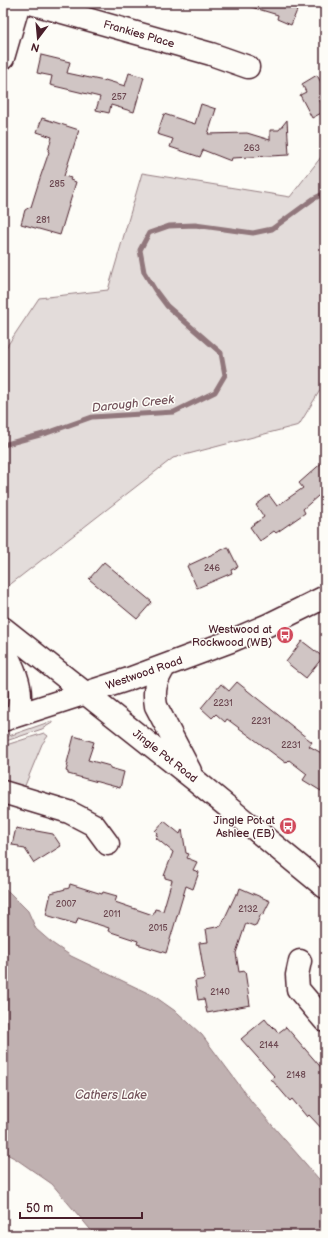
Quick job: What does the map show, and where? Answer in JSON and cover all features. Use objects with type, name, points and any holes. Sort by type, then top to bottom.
[{"type":"street","points":[[3,58],[19,3]]},
{"type":"street","name":"Frankies Place","points":[[30,3],[211,54],[248,67]]},
{"type":"street","name":"Westwood Road","points":[[10,718],[165,666],[238,638],[325,597]]},
{"type":"street","name":"Jingle Pot Road","points":[[3,628],[195,780],[325,887]]},
{"type":"street","points":[[3,648],[17,680],[20,696],[10,718]]},
{"type":"street","points":[[165,666],[155,685],[154,695],[156,706],[195,780]]},
{"type":"street","points":[[3,792],[69,812],[94,826],[108,844]]},
{"type":"street","points":[[300,961],[297,975],[298,989],[325,1021]]},
{"type":"shaded area","points":[[325,152],[325,382],[299,425],[173,458],[3,590],[3,352],[39,298],[108,290],[142,173],[290,197]]},
{"type":"shaded area","points":[[52,721],[52,723],[42,729],[3,742],[3,738]]},
{"type":"shaded area","points":[[44,733],[48,736],[42,744],[24,788],[3,781],[3,746]]},
{"type":"water","name":"Cathers Lake","points":[[3,890],[8,891],[28,911],[36,929],[52,943],[71,956],[154,996],[178,1013],[202,1035],[252,1102],[325,1186],[325,1235],[95,1235],[52,1184],[16,1159],[3,1152]]},
{"type":"building","points":[[248,3],[300,3],[291,25],[277,19],[278,15],[248,6]]},
{"type":"building","points":[[41,55],[70,62],[67,73],[105,80],[125,86],[129,73],[144,77],[134,112],[111,105],[109,113],[96,110],[100,97],[50,85],[52,76],[37,73]]},
{"type":"building","points":[[317,75],[325,90],[325,93],[318,97],[325,111],[312,118],[300,95],[306,92],[302,84]]},
{"type":"building","points":[[201,104],[216,109],[208,134],[247,133],[270,140],[270,130],[279,130],[287,120],[289,155],[232,158],[231,161],[203,150],[200,157],[170,147],[173,139],[157,134],[164,114],[195,124]]},
{"type":"building","points":[[42,118],[79,130],[64,176],[71,178],[70,180],[76,182],[60,235],[21,224],[25,210],[31,207],[49,152],[52,137],[37,132]]},
{"type":"building","points":[[325,460],[325,490],[303,509],[305,513],[276,533],[274,531],[260,541],[250,527],[264,517],[256,505],[269,495],[277,506],[303,488],[299,483]]},
{"type":"building","points":[[228,547],[238,567],[231,570],[232,573],[197,588],[187,566]]},
{"type":"building","points":[[104,562],[152,602],[137,619],[89,579]]},
{"type":"building","points":[[302,641],[323,657],[306,678],[286,662]]},
{"type":"building","points":[[237,682],[312,742],[309,746],[325,755],[325,783],[321,791],[303,780],[307,774],[289,760],[286,763],[227,719],[225,722],[216,714],[212,718],[201,708],[221,684],[229,691]]},
{"type":"building","points":[[74,736],[94,742],[88,760],[110,766],[110,768],[124,772],[120,788],[68,774],[66,771],[67,763]]},
{"type":"building","points":[[164,821],[180,834],[182,829],[186,853],[189,854],[187,858],[197,862],[193,870],[199,872],[193,889],[186,886],[166,953],[137,944],[138,941],[108,931],[109,928],[78,918],[76,924],[46,915],[51,893],[69,888],[70,884],[102,894],[103,892],[117,896],[115,902],[153,915],[155,909],[163,911],[172,880],[165,878],[164,876],[173,852],[156,838],[158,836],[156,835],[157,833],[155,831]]},
{"type":"building","points":[[16,828],[53,834],[61,846],[34,863],[25,849],[12,845]]},
{"type":"building","points":[[240,888],[270,901],[263,915],[261,914],[256,925],[254,926],[246,923],[236,953],[239,972],[245,971],[250,1005],[207,1013],[204,999],[198,1000],[195,981],[205,979],[199,943],[208,942],[206,929],[221,926]]},
{"type":"building","points":[[265,1019],[275,1028],[278,1033],[286,1027],[325,1072],[325,1132],[309,1115],[307,1117],[292,1099],[290,1101],[271,1079],[274,1076],[241,1039]]},
{"type":"waterway","name":"Darough Creek","points":[[3,445],[47,433],[92,417],[174,412],[215,392],[225,375],[221,353],[167,306],[144,272],[140,250],[149,233],[169,226],[195,225],[253,233],[272,229],[313,199],[325,193]]},
{"type":"place","name":"Westwood at Rockwood (WB)","points":[[285,635]]},
{"type":"place","name":"Jingle Pot at Ashlee (EB)","points":[[288,826]]}]
